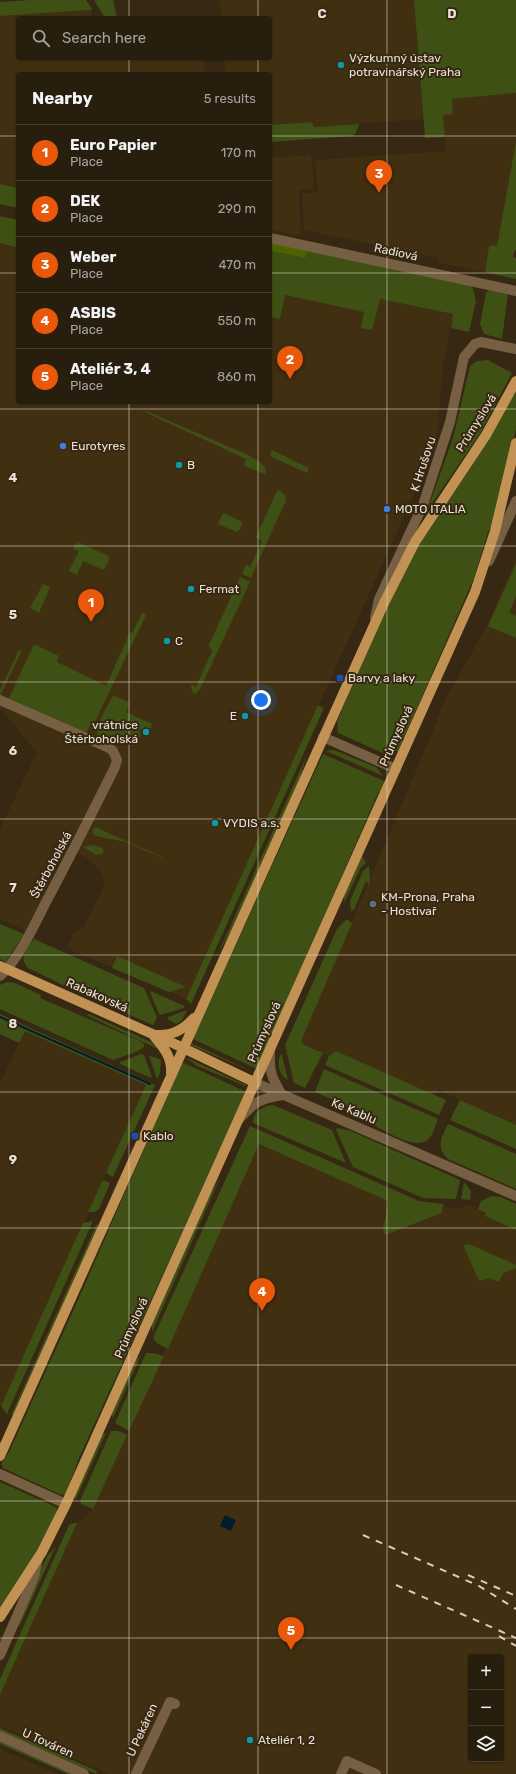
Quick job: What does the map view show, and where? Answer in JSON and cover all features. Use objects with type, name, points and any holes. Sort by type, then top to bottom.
[{"type":"main road","name":"Průmyslová","points":[[0,1456],[372,629],[401,568],[415,542],[486,435],[516,381]]},
{"type":"main road","name":"Průmyslová","points":[[0,1616],[38,1559],[66,1504],[475,592],[495,532],[516,443]]},
{"type":"main road","name":"Rabakovská","points":[[2,971],[183,1048]]},
{"type":"main road","points":[[152,1034],[163,1035],[178,1031],[185,1027],[201,1010]]},
{"type":"main road","points":[[152,1034],[168,1056],[171,1064],[171,1077]]},
{"type":"main road","name":"Ke Kablu","points":[[183,1048],[256,1083]]},
{"type":"street","name":"Radiová","points":[[272,238],[450,276],[513,291]]},
{"type":"street","points":[[450,276],[452,266]]},
{"type":"street","name":"K Hrušovu","points":[[372,629],[379,598],[423,505],[450,422],[464,357],[475,344],[481,342],[516,349]]},
{"type":"street","points":[[475,592],[516,501]]},
{"type":"street","name":"Štěrboholská","points":[[0,702],[109,748],[113,751],[117,760],[115,767],[73,851],[36,921],[2,971]]},
{"type":"street","points":[[324,737],[396,769]]},
{"type":"street","points":[[239,1119],[255,1103],[262,1099],[282,1095],[271,1075],[269,1067],[270,1052]]},
{"type":"street","name":"Ke Kablu","points":[[256,1083],[516,1196]]},
{"type":"street","points":[[0,1474],[66,1504]]},
{"type":"street","points":[[0,1655],[34,1577],[38,1559]]},
{"type":"street","name":"U Pekáren","points":[[136,1774],[170,1702],[175,1704]]},
{"type":"street","name":"U Továren","points":[[0,1736],[84,1774]]},
{"type":"street","points":[[341,1774],[347,1761],[376,1774]]},
{"type":"shaded area","points":[[220,0],[414,0],[423,119],[313,127],[312,122],[272,125],[272,72],[225,72],[224,60],[272,60],[272,16],[221,16]]},
{"type":"shaded area","points":[[91,10],[92,16],[16,16],[16,60],[204,60],[205,72],[16,72],[16,188],[0,184],[0,16]]},
{"type":"shaded area","points":[[516,93],[516,141],[497,246],[489,246],[485,272],[439,263],[437,258],[304,230],[302,194],[318,192],[315,160],[446,151],[443,115],[452,99]]},
{"type":"shaded area","points":[[311,155],[314,189],[299,190],[301,236],[272,230],[272,158]]},
{"type":"shaded area","points":[[0,243],[16,247],[16,404],[272,404],[272,317],[280,319],[285,295],[364,312],[372,330],[379,299],[453,314],[443,365],[438,429],[420,481],[186,999],[67,948],[74,933],[83,928],[105,884],[100,870],[89,859],[73,851],[30,932],[0,919],[0,829],[37,752],[8,718],[7,714],[0,710]]},
{"type":"shaded area","points":[[516,559],[516,1125],[438,1090],[435,1095],[336,1051],[329,1056],[303,1045],[301,1041],[444,702],[486,627]]},
{"type":"shaded area","points":[[25,1030],[146,1085],[0,1408],[0,1084]]},
{"type":"shaded area","points":[[259,1144],[388,1201],[384,1218],[385,1235],[442,1213],[442,1207],[459,1208],[469,1205],[486,1213],[485,1216],[516,1230],[516,1774],[109,1774],[0,1726],[0,1695],[77,1523],[93,1509]]},
{"type":"shaded area","points":[[0,1749],[57,1774],[0,1774]]},
{"type":"green space","points":[[30,0],[86,0],[92,9],[0,16],[0,2]]},
{"type":"green space","points":[[94,0],[113,0],[117,16],[104,16]]},
{"type":"green space","points":[[414,0],[516,0],[516,93],[452,99],[453,114],[443,115],[445,137],[425,138]]},
{"type":"green space","points":[[312,122],[314,127],[359,124],[356,133],[353,136],[272,142],[272,125]]},
{"type":"green space","points":[[516,141],[516,250],[513,257],[516,258],[516,279],[485,272],[489,246],[497,246]]},
{"type":"green space","points":[[0,184],[16,188],[16,208],[0,204]]},
{"type":"green space","points":[[0,216],[16,220],[16,247],[0,243]]},
{"type":"green space","points":[[272,242],[307,249],[305,258],[272,251]]},
{"type":"green space","points":[[307,249],[472,285],[476,301],[469,332],[451,328],[453,314],[380,299],[372,330],[361,328],[364,312],[285,295],[280,319],[272,317],[272,251],[304,258]]},
{"type":"green space","points":[[489,290],[508,294],[502,339],[484,334],[480,324],[486,293]]},
{"type":"green space","points":[[488,360],[512,373],[481,432],[427,511],[453,438],[470,366],[477,361]]},
{"type":"green space","points":[[516,392],[516,429],[492,526],[488,532],[474,578],[398,751],[385,754],[338,733],[337,722],[384,612],[417,548],[469,470]]},
{"type":"green space","points":[[144,410],[248,455],[260,462],[266,469],[265,474],[244,466],[246,459],[149,414]]},
{"type":"green space","points":[[272,450],[309,468],[307,473],[270,456]]},
{"type":"green space","points":[[278,489],[285,495],[286,500],[251,578],[242,574],[246,565],[250,567],[262,541],[256,537]]},
{"type":"green space","points":[[223,513],[243,522],[237,532],[218,524]]},
{"type":"green space","points":[[80,543],[108,556],[109,561],[104,570],[83,561],[77,575],[69,571],[79,551],[73,549],[75,544]]},
{"type":"green space","points":[[516,564],[516,596],[509,613],[516,616],[516,638],[488,626]]},
{"type":"green space","points":[[240,577],[250,582],[200,689],[196,694],[192,692],[191,684],[196,687],[212,651],[209,645]]},
{"type":"green space","points":[[43,584],[50,587],[39,613],[30,608]]},
{"type":"green space","points":[[142,613],[146,615],[93,726],[90,725],[86,734],[9,698],[34,644],[59,656],[57,662],[106,686],[130,632],[132,633]]},
{"type":"green space","points":[[19,650],[21,652],[0,696],[0,690]]},
{"type":"green space","points":[[113,695],[130,703],[126,712],[152,724],[151,728],[139,730],[141,737],[112,744],[98,738],[98,727]]},
{"type":"green space","points":[[318,705],[324,708],[191,1004],[186,999]]},
{"type":"green space","points":[[334,750],[376,767],[383,776],[326,751]]},
{"type":"green space","points":[[323,754],[384,781],[384,784],[378,793],[257,1069],[193,1039]]},
{"type":"green space","points":[[307,755],[300,778],[231,931],[217,956]]},
{"type":"green space","points":[[95,827],[162,858],[126,842],[95,836],[92,832]]},
{"type":"green space","points":[[94,845],[102,848],[104,851],[102,854],[96,855],[83,847]]},
{"type":"green space","points":[[362,856],[366,863],[361,867],[344,903],[344,895]]},
{"type":"green space","points":[[369,866],[369,885],[366,881],[354,910],[351,911],[350,901],[363,871]]},
{"type":"green space","points":[[347,919],[352,923],[301,1041],[304,1045],[323,1053],[305,1088],[294,1083],[285,1045],[337,929]]},
{"type":"green space","points":[[0,924],[24,934],[6,962],[0,959]]},
{"type":"green space","points":[[34,939],[144,988],[157,1017],[153,1025],[75,991],[76,988],[70,985],[69,988],[28,968],[25,964],[24,956],[26,949]]},
{"type":"green space","points":[[117,956],[186,987],[169,992],[112,968]]},
{"type":"green space","points":[[7,982],[15,983],[41,995],[40,998],[140,1041],[144,1044],[144,1047],[138,1051],[113,1060],[0,1009],[0,985]]},
{"type":"green space","points":[[151,991],[184,1006],[184,1008],[160,1015],[150,992]]},
{"type":"green space","points":[[187,1010],[182,1020],[176,1024],[168,1019],[168,1017]]},
{"type":"green space","points":[[0,1014],[155,1085],[113,1177],[106,1173],[146,1085],[25,1031],[19,1043],[0,1034]]},
{"type":"green space","points":[[89,1014],[151,1042],[158,1049],[86,1015]]},
{"type":"green space","points":[[191,1043],[255,1073],[192,1046]]},
{"type":"green space","points":[[336,1051],[446,1100],[439,1115],[325,1065],[329,1056]]},
{"type":"green space","points":[[141,1054],[144,1055],[152,1077],[151,1078],[120,1064],[120,1062]]},
{"type":"green space","points":[[281,1054],[288,1080],[282,1076],[279,1069],[279,1058]]},
{"type":"green space","points":[[149,1056],[158,1058],[161,1061],[160,1073],[157,1079]]},
{"type":"green space","points":[[185,1057],[246,1085],[248,1087],[197,1066]]},
{"type":"green space","points":[[182,1062],[246,1092],[79,1458],[66,1494],[61,1495],[3,1468],[1,1464],[9,1452],[78,1300]]},
{"type":"green space","points":[[324,1069],[438,1119],[434,1131],[426,1141],[420,1143],[403,1140],[363,1118],[363,1113],[315,1092]]},
{"type":"green space","points":[[460,1100],[516,1125],[516,1149],[450,1120]]},
{"type":"green space","points":[[273,1105],[332,1130],[346,1163],[253,1123],[253,1119],[259,1110]]},
{"type":"green space","points":[[448,1124],[516,1154],[516,1189],[448,1159],[444,1155],[441,1142]]},
{"type":"green space","points":[[250,1126],[419,1201],[443,1204],[444,1207],[442,1207],[442,1213],[385,1235],[383,1229],[388,1201],[259,1144],[168,1349],[158,1344],[153,1338]]},
{"type":"green space","points":[[337,1128],[351,1131],[460,1180],[456,1199],[423,1198],[353,1167],[336,1130]]},
{"type":"green space","points":[[221,1176],[152,1332],[152,1322],[206,1202]]},
{"type":"green space","points":[[103,1180],[110,1183],[99,1209],[95,1212],[88,1212]]},
{"type":"green space","points":[[464,1182],[471,1191],[470,1200],[461,1199]]},
{"type":"green space","points":[[492,1196],[501,1197],[516,1204],[516,1230],[485,1216],[486,1213],[478,1209],[481,1201]]},
{"type":"green space","points":[[93,1221],[7,1414],[1,1406],[83,1223]]},
{"type":"green space","points":[[97,1223],[98,1228],[14,1414],[11,1415]]},
{"type":"green space","points":[[465,1244],[471,1245],[516,1265],[516,1268],[503,1273],[499,1282],[490,1278],[479,1281],[464,1247]]},
{"type":"green space","points":[[146,1353],[154,1353],[164,1356],[129,1431],[115,1423]]},
{"type":"green space","points":[[141,1355],[113,1418],[111,1413],[134,1363]]},
{"type":"green space","points":[[111,1431],[118,1431],[127,1435],[93,1509],[81,1504],[80,1501]]},
{"type":"green space","points":[[106,1433],[75,1501],[75,1494],[101,1435]]},
{"type":"green space","points":[[0,1482],[56,1507],[58,1512],[41,1545],[0,1609]]},
{"type":"green space","points":[[77,1523],[0,1695],[0,1679],[69,1525]]},
{"type":"green space","points":[[56,1546],[20,1625],[17,1623],[47,1556]]},
{"type":"green space","points":[[0,1728],[97,1771],[96,1774],[0,1731]]},
{"type":"green space","points":[[0,1741],[75,1774],[68,1774],[0,1744]]},
{"type":"water","points":[[225,1515],[236,1520],[231,1531],[220,1526]]},
{"type":"waterway","points":[[0,1017],[150,1084]]},
{"type":"railway","points":[[363,1535],[479,1586],[516,1609]]},
{"type":"railway","points":[[468,1575],[516,1596]]},
{"type":"railway","points":[[396,1585],[516,1638]]},
{"type":"railway","points":[[499,1636],[516,1646]]},
{"type":"place","name":"Výzkumný ústav potravinářský Praha","points":[[341,65]]},
{"type":"place","name":"Weber","points":[[379,193]]},
{"type":"place","name":"DEK","points":[[290,379]]},
{"type":"place","name":"Eurotyres","points":[[63,446]]},
{"type":"place","name":"B","points":[[179,465]]},
{"type":"place","name":"MOTO ITALIA","points":[[387,509]]},
{"type":"place","name":"Fermat","points":[[191,589]]},
{"type":"place","name":"Euro Papier","points":[[91,622]]},
{"type":"place","name":"C","points":[[167,641]]},
{"type":"place","name":"Barvy a laky","points":[[340,678]]},
{"type":"place","name":"E","points":[[245,716]]},
{"type":"place","name":"vrátnice Štěrboholská","points":[[146,732]]},
{"type":"place","name":"VYDIS a.s.","points":[[215,823]]},
{"type":"place","name":"KM-Prona, Praha - Hostivař","points":[[373,904]]},
{"type":"place","name":"Kablo","points":[[135,1136]]},
{"type":"place","name":"ASBIS","points":[[262,1311]]},
{"type":"place","name":"Ateliér 3, 4","points":[[291,1650]]},
{"type":"place","name":"Ateliér 1, 2","points":[[250,1740]]}]
